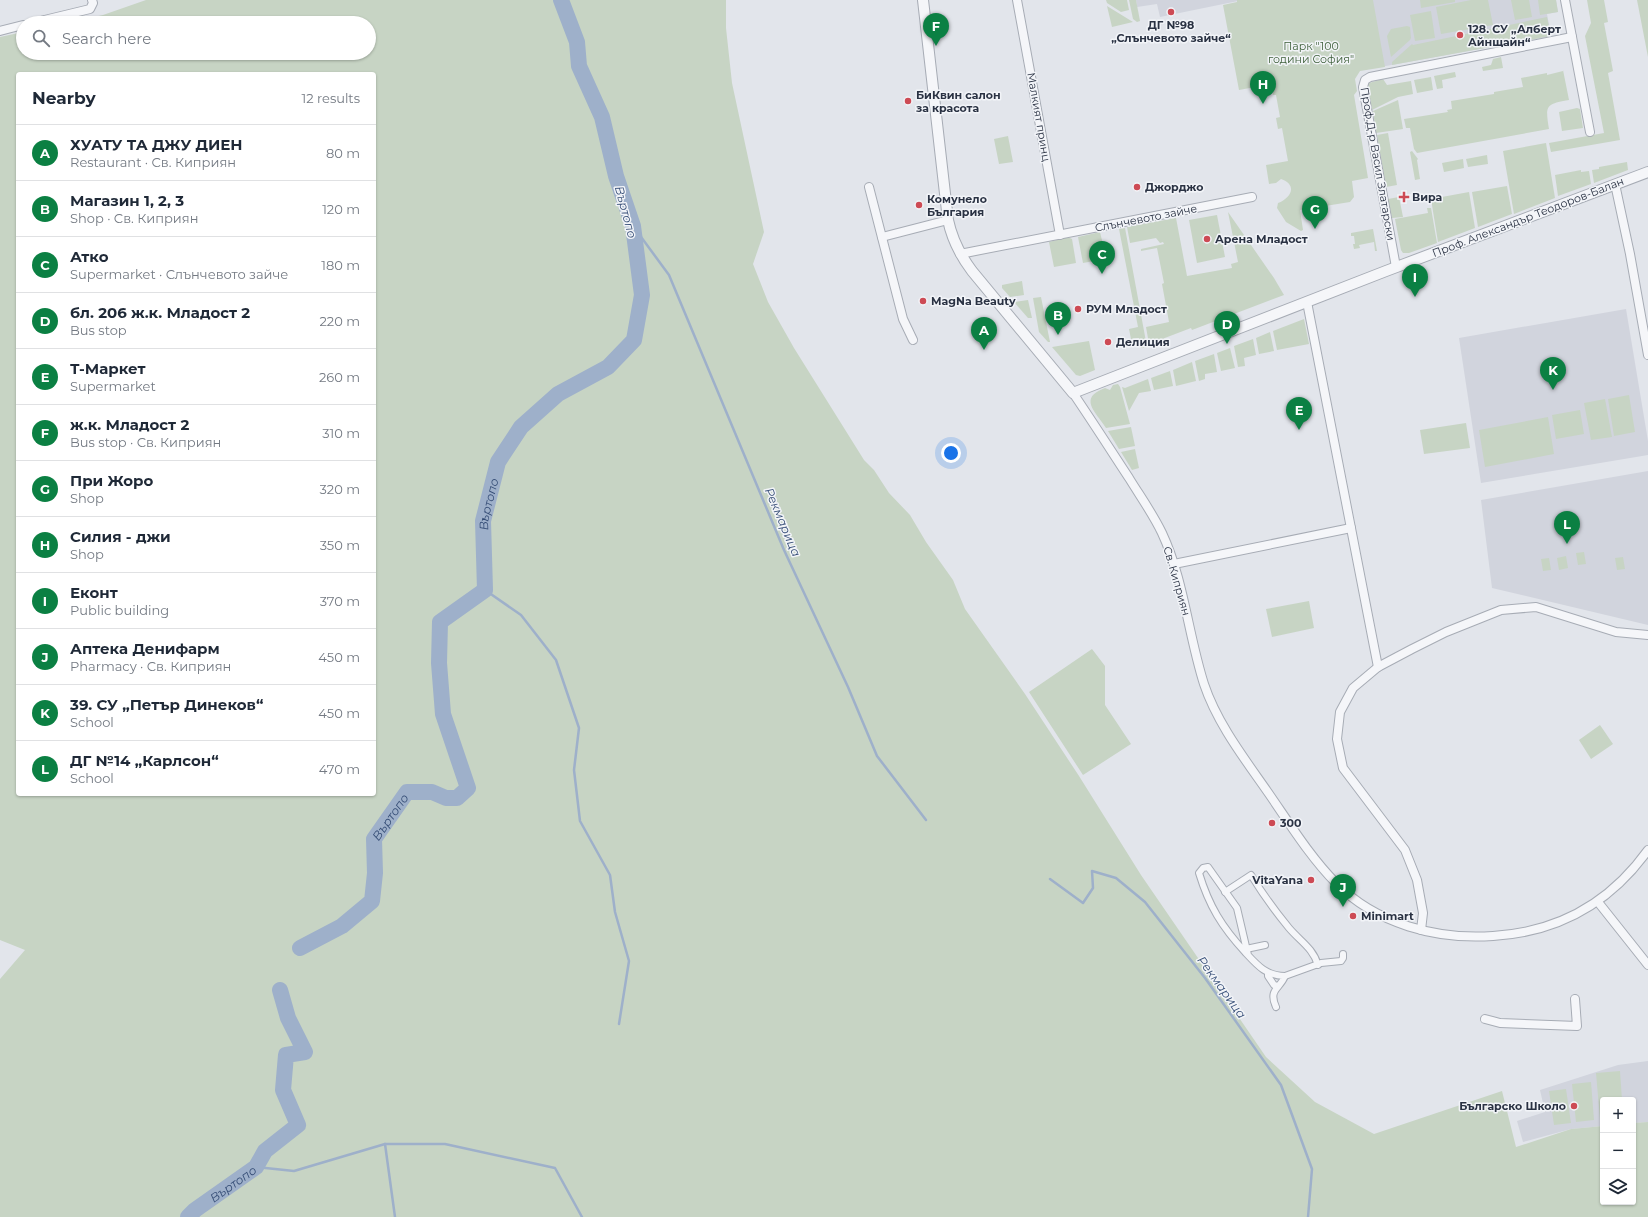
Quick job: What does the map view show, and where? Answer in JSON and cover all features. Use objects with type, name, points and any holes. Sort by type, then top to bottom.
[{"type":"street","points":[[61,16],[90,9],[93,3],[92,0]]},
{"type":"street","name":"Св. Киприян","points":[[922,0],[948,220],[952,237],[960,254],[986,289],[1073,393],[1146,504],[1162,533],[1174,564],[1204,684],[1211,702],[1239,750],[1314,856],[1338,885],[1369,908],[1391,919],[1421,930],[1460,937],[1518,934],[1567,918],[1598,902],[1630,873],[1648,850]]},
{"type":"street","name":"Малкият принц","points":[[1017,0],[1060,235]]},
{"type":"street","points":[[1565,0],[1590,132]]},
{"type":"street","points":[[0,31],[16,27]]},
{"type":"street","name":"Проф.Д-р Васил Златарски","points":[[1396,268],[1363,87],[1365,80],[1370,77],[1572,38]]},
{"type":"street","name":"Проф. Александър Теодоров-Балан","points":[[1073,393],[1648,172]]},
{"type":"street","points":[[1615,184],[1630,254],[1648,355]]},
{"type":"street","points":[[869,188],[903,319],[913,340]]},
{"type":"street","name":"Слънчевото зайче","points":[[960,254],[1252,197]]},
{"type":"street","points":[[882,237],[948,220]]},
{"type":"street","points":[[1307,302],[1378,667]]},
{"type":"street","points":[[1174,564],[1351,528]]},
{"type":"street","points":[[1421,930],[1423,913],[1417,880],[1405,850],[1343,768],[1337,739],[1340,712],[1353,688],[1378,667],[1446,632],[1501,610],[1536,607],[1616,632],[1648,635]]},
{"type":"street","points":[[1247,952],[1237,908],[1208,867],[1203,868],[1199,873],[1206,896],[1215,914],[1231,938],[1247,952],[1256,965],[1268,973],[1277,976],[1285,976],[1321,963],[1341,961],[1343,954]]},
{"type":"street","points":[[1225,892],[1251,874],[1261,891],[1279,915],[1316,956],[1318,965]]},
{"type":"street","points":[[1598,902],[1648,965]]},
{"type":"street","points":[[1247,952],[1266,945]]},
{"type":"street","points":[[1268,973],[1268,976],[1274,985],[1278,986]]},
{"type":"street","points":[[1276,1007],[1273,996],[1285,976]]},
{"type":"street","points":[[1485,1019],[1500,1023],[1577,1026],[1575,999]]},
{"type":"shaded area","name":"ДГ №98 „Слънчевото зайче“","points":[[1136,0],[1238,1],[1160,17],[1157,4],[1137,7]]},
{"type":"shaded area","name":"128. СУ „Алберт Айнщайн“","points":[[1362,0],[1556,0],[1558,12],[1547,14],[1551,36],[1375,68]]},
{"type":"shaded area","points":[[1626,309],[1648,441],[1648,455],[1481,483],[1459,338]]},
{"type":"shaded area","points":[[1648,471],[1648,625],[1492,588],[1481,500]]},
{"type":"shaded area","name":"Българско Школо","points":[[1648,1061],[1648,1122],[1636,1123],[1636,1097],[1600,1097],[1600,1126],[1571,1129],[1523,1142],[1517,1121],[1545,1112],[1540,1090],[1618,1065]]},
{"type":"green space","points":[[146,0],[726,0],[726,28],[732,83],[764,232],[753,264],[768,302],[794,348],[864,460],[874,470],[889,493],[910,515],[926,542],[953,580],[965,609],[1025,694],[1079,776],[1141,875],[1266,1057],[1315,1102],[1374,1134],[1502,1091],[1516,1147],[1571,1129],[1600,1126],[1600,1205],[1636,1205],[1636,1123],[1648,1122],[1648,1217],[0,1217],[0,979],[25,950],[0,940],[0,37],[16,34],[16,60],[376,60],[376,16],[98,16]]},
{"type":"green space","points":[[1106,0],[1127,0],[1129,10],[1121,12],[1107,3]]},
{"type":"green space","points":[[1129,0],[1136,0],[1140,21],[1137,22],[1133,19]]},
{"type":"green space","name":"Парк \"100 години София\"","points":[[1237,0],[1373,0],[1385,67],[1360,71],[1355,79],[1357,91],[1354,95],[1368,178],[1352,181],[1354,197],[1350,202],[1300,210],[1303,230],[1301,231],[1286,222],[1277,208],[1278,203],[1283,201],[1289,195],[1291,191],[1290,185],[1281,179],[1276,183],[1269,184],[1266,165],[1288,161],[1282,128],[1278,129],[1276,118],[1280,117],[1276,95],[1273,95],[1271,84],[1239,90],[1223,5],[1237,2]]},
{"type":"green space","points":[[1420,0],[1455,0],[1455,2],[1421,8]]},
{"type":"green space","points":[[1471,0],[1488,0],[1493,25],[1441,34],[1436,7]]},
{"type":"green space","points":[[1511,0],[1529,0],[1532,17],[1515,20]]},
{"type":"green space","points":[[1538,0],[1556,0],[1558,12],[1540,15]]},
{"type":"green space","points":[[1587,0],[1604,0],[1608,22],[1604,23],[1613,71],[1608,73],[1620,140],[1551,152],[1549,143],[1604,133],[1585,36],[1591,23]]},
{"type":"green space","points":[[1637,0],[1648,0],[1648,57]]},
{"type":"green space","points":[[1107,6],[1133,22],[1112,27]]},
{"type":"green space","points":[[1431,11],[1435,38],[1415,41],[1410,15]]},
{"type":"green space","points":[[1547,17],[1551,36],[1392,65],[1392,62],[1412,44]]},
{"type":"green space","points":[[1407,26],[1410,27],[1410,40],[1391,57],[1387,36],[1391,29]]},
{"type":"green space","points":[[1501,57],[1503,68],[1483,71],[1482,67],[1491,65],[1493,59]]},
{"type":"green space","points":[[1563,70],[1569,100],[1556,103],[1549,107],[1547,115],[1549,129],[1417,153],[1414,149],[1410,128],[1406,128],[1404,119],[1448,112],[1447,110],[1452,109],[1451,101],[1494,94],[1494,92],[1523,87],[1521,78],[1547,73],[1547,75]]},
{"type":"green space","points":[[1455,72],[1456,77],[1442,80],[1443,88],[1437,89],[1434,76]]},
{"type":"green space","points":[[1431,77],[1433,90],[1417,93],[1414,80]]},
{"type":"green space","points":[[1383,79],[1387,85],[1411,81],[1413,94],[1398,97],[1372,110],[1368,86],[1369,83]]},
{"type":"green space","points":[[1398,100],[1403,129],[1376,133],[1373,111]]},
{"type":"green space","points":[[1577,108],[1580,109],[1583,128],[1562,131],[1559,112]]},
{"type":"green space","points":[[1388,133],[1397,185],[1386,187],[1377,135]]},
{"type":"green space","points":[[1008,136],[1013,162],[999,164],[994,139]]},
{"type":"green space","points":[[1546,143],[1555,198],[1514,214],[1503,151]]},
{"type":"green space","points":[[1412,151],[1418,159],[1420,179],[1415,180],[1410,152]]},
{"type":"green space","points":[[1487,155],[1488,164],[1468,167],[1466,159]]},
{"type":"green space","points":[[1463,159],[1464,168],[1444,172],[1442,163]]},
{"type":"green space","points":[[1627,162],[1628,170],[1594,183],[1592,170],[1599,169],[1599,167]]},
{"type":"green space","points":[[1581,170],[1581,172],[1589,171],[1591,184],[1558,196],[1555,175]]},
{"type":"green space","points":[[1507,186],[1512,214],[1478,227],[1472,192]]},
{"type":"green space","points":[[1469,192],[1475,228],[1438,242],[1431,199]]},
{"type":"green space","points":[[1399,197],[1403,217],[1392,218],[1388,199]]},
{"type":"green space","points":[[1427,208],[1431,208],[1437,243],[1409,253],[1403,253],[1401,250],[1395,219],[1428,213]]},
{"type":"green space","points":[[1228,212],[1274,278],[1284,295],[1192,330],[1191,328],[1149,344],[1146,327],[1169,322],[1162,284],[1164,283],[1157,248],[1141,251],[1141,249],[1164,244],[1163,242],[1160,243],[1156,238],[1130,243],[1127,227],[1176,218],[1187,276],[1232,268],[1231,264],[1238,262]]},
{"type":"green space","points":[[1217,215],[1225,257],[1197,263],[1189,220]]},
{"type":"green space","points":[[1125,228],[1147,347],[1141,348],[1139,338],[1131,339],[1129,329],[1138,327],[1119,229]]},
{"type":"green space","points":[[1373,229],[1377,251],[1375,251],[1374,242],[1359,245],[1360,248],[1354,249],[1354,236],[1351,236],[1351,233]]},
{"type":"green space","points":[[1100,232],[1106,257],[1104,259],[1083,263],[1078,237]]},
{"type":"green space","points":[[1068,237],[1072,239],[1076,263],[1054,267],[1049,242]]},
{"type":"green space","points":[[1022,281],[1024,295],[1010,297],[1002,288],[1002,285]]},
{"type":"green space","points":[[1041,297],[1050,342],[1048,342],[1039,332],[1033,298]]},
{"type":"green space","points":[[1028,300],[1032,318],[1028,318],[1014,302]]},
{"type":"green space","points":[[1304,319],[1309,344],[1277,350],[1273,331]]},
{"type":"green space","points":[[1270,332],[1274,351],[1259,354],[1256,338]]},
{"type":"green space","points":[[1253,339],[1256,355],[1244,358],[1245,366],[1238,367],[1234,346]]},
{"type":"green space","points":[[1089,341],[1095,370],[1080,376],[1076,375],[1052,347]]},
{"type":"green space","points":[[1230,348],[1235,368],[1221,371],[1217,353]]},
{"type":"green space","points":[[1214,354],[1217,372],[1205,374],[1205,379],[1199,381],[1195,361]]},
{"type":"green space","points":[[1192,362],[1196,381],[1176,386],[1173,370]]},
{"type":"green space","points":[[1170,371],[1173,386],[1154,390],[1151,378]]},
{"type":"green space","points":[[1148,379],[1151,391],[1139,393],[1129,411],[1122,387],[1125,388]]},
{"type":"green space","points":[[1118,384],[1130,424],[1106,428],[1091,405],[1092,396],[1105,388],[1110,390],[1113,385]]},
{"type":"green space","points":[[1629,395],[1635,432],[1614,436],[1608,399]]},
{"type":"green space","points":[[1605,399],[1612,437],[1591,440],[1584,403]]},
{"type":"green space","points":[[1580,410],[1584,434],[1556,439],[1552,415]]},
{"type":"green space","points":[[1548,417],[1554,454],[1485,467],[1479,430]]},
{"type":"green space","points":[[1466,423],[1470,448],[1424,454],[1420,430]]},
{"type":"green space","points":[[1131,427],[1135,446],[1119,449],[1108,431]]},
{"type":"green space","points":[[1135,449],[1139,468],[1132,470],[1121,452]]},
{"type":"green space","points":[[1584,552],[1586,564],[1578,565],[1576,553]]},
{"type":"green space","points":[[1566,556],[1568,568],[1559,570],[1557,558]]},
{"type":"green space","points":[[1623,557],[1625,569],[1617,570],[1615,558]]},
{"type":"green space","points":[[1549,558],[1551,570],[1543,571],[1541,559]]},
{"type":"green space","points":[[1309,601],[1314,628],[1272,637],[1266,609]]},
{"type":"green space","points":[[1092,649],[1105,666],[1105,705],[1131,744],[1083,775],[1029,692]]},
{"type":"green space","points":[[1600,725],[1613,744],[1591,759],[1579,740]]},
{"type":"green space","points":[[1620,1071],[1622,1097],[1600,1097],[1600,1119],[1596,1073]]},
{"type":"green space","points":[[1591,1082],[1594,1120],[1576,1122],[1572,1084]]},
{"type":"green space","points":[[1566,1089],[1571,1123],[1554,1125],[1549,1091]]},
{"type":"waterway","name":"Въртопо","points":[[300,948],[342,926],[372,901],[375,873],[374,839],[407,792],[432,792],[446,798],[457,798],[468,788],[443,714],[439,663],[440,622],[485,590],[483,521],[498,462],[521,427],[558,394],[608,367],[634,340],[642,295],[633,226],[616,176],[602,117],[579,66],[577,42],[561,0]]},
{"type":"waterway","name":"Рекмарица","points":[[633,226],[669,275],[784,550],[848,687],[877,756],[926,820]]},
{"type":"waterway","points":[[485,590],[521,615],[556,660],[579,728],[574,770],[580,821],[610,875],[615,912],[629,961],[619,1024]]},
{"type":"waterway","name":"Рекмарица","points":[[1050,879],[1083,903],[1093,888],[1092,871],[1116,878],[1145,902],[1205,978],[1281,1085],[1312,1169],[1308,1217]]},
{"type":"waterway","name":"Въртопо","points":[[188,1217],[195,1210],[256,1167],[265,1151],[298,1125],[283,1090],[286,1055],[305,1052],[288,1018],[280,990]]},
{"type":"waterway","points":[[385,1144],[395,1217]]},
{"type":"waterway","points":[[256,1167],[294,1171],[385,1144],[445,1144],[555,1168],[582,1217]]},
{"type":"place","name":"ДГ №98 „Слънчевото зайче“","points":[[1171,12]]},
{"type":"place","name":"128. СУ „Алберт Айнщайн“","points":[[1460,35]]},
{"type":"place","name":"ж.к. Младост 2","points":[[936,46]]},
{"type":"place","name":"БиКвин салон за красота","points":[[908,101]]},
{"type":"place","name":"Силия - джи","points":[[1263,104]]},
{"type":"place","name":"Джорджо","points":[[1137,187]]},
{"type":"place","name":"Вира","points":[[1404,197]]},
{"type":"place","name":"Комунело България","points":[[919,205]]},
{"type":"place","name":"При Жоро","points":[[1315,229]]},
{"type":"place","name":"Арена Младост","points":[[1207,239]]},
{"type":"place","name":"Атко","points":[[1102,274]]},
{"type":"place","name":"Еконт","points":[[1415,297]]},
{"type":"place","name":"MagNa Beauty","points":[[923,301]]},
{"type":"place","name":"РУМ Младост","points":[[1078,309]]},
{"type":"place","name":"Магазин 1, 2, 3","points":[[1058,335]]},
{"type":"place","name":"Делиция","points":[[1108,342]]},
{"type":"place","name":"бл. 206 ж.к. Младост 2","points":[[1227,344]]},
{"type":"place","name":"ХУАТУ ТА ДЖУ ДИЕН","points":[[984,350]]},
{"type":"place","name":"39. СУ „Петър Динеков“","points":[[1553,390]]},
{"type":"place","name":"Т-Маркет","points":[[1299,430]]},
{"type":"place","name":"ДГ №14 „Карлсон“","points":[[1567,544]]},
{"type":"place","name":"300","points":[[1272,823]]},
{"type":"place","name":"VitaYana","points":[[1311,880]]},
{"type":"place","name":"Аптека Денифарм","points":[[1343,907]]},
{"type":"place","name":"Minimart","points":[[1353,916]]},
{"type":"place","name":"Българско Школо","points":[[1574,1106]]}]
